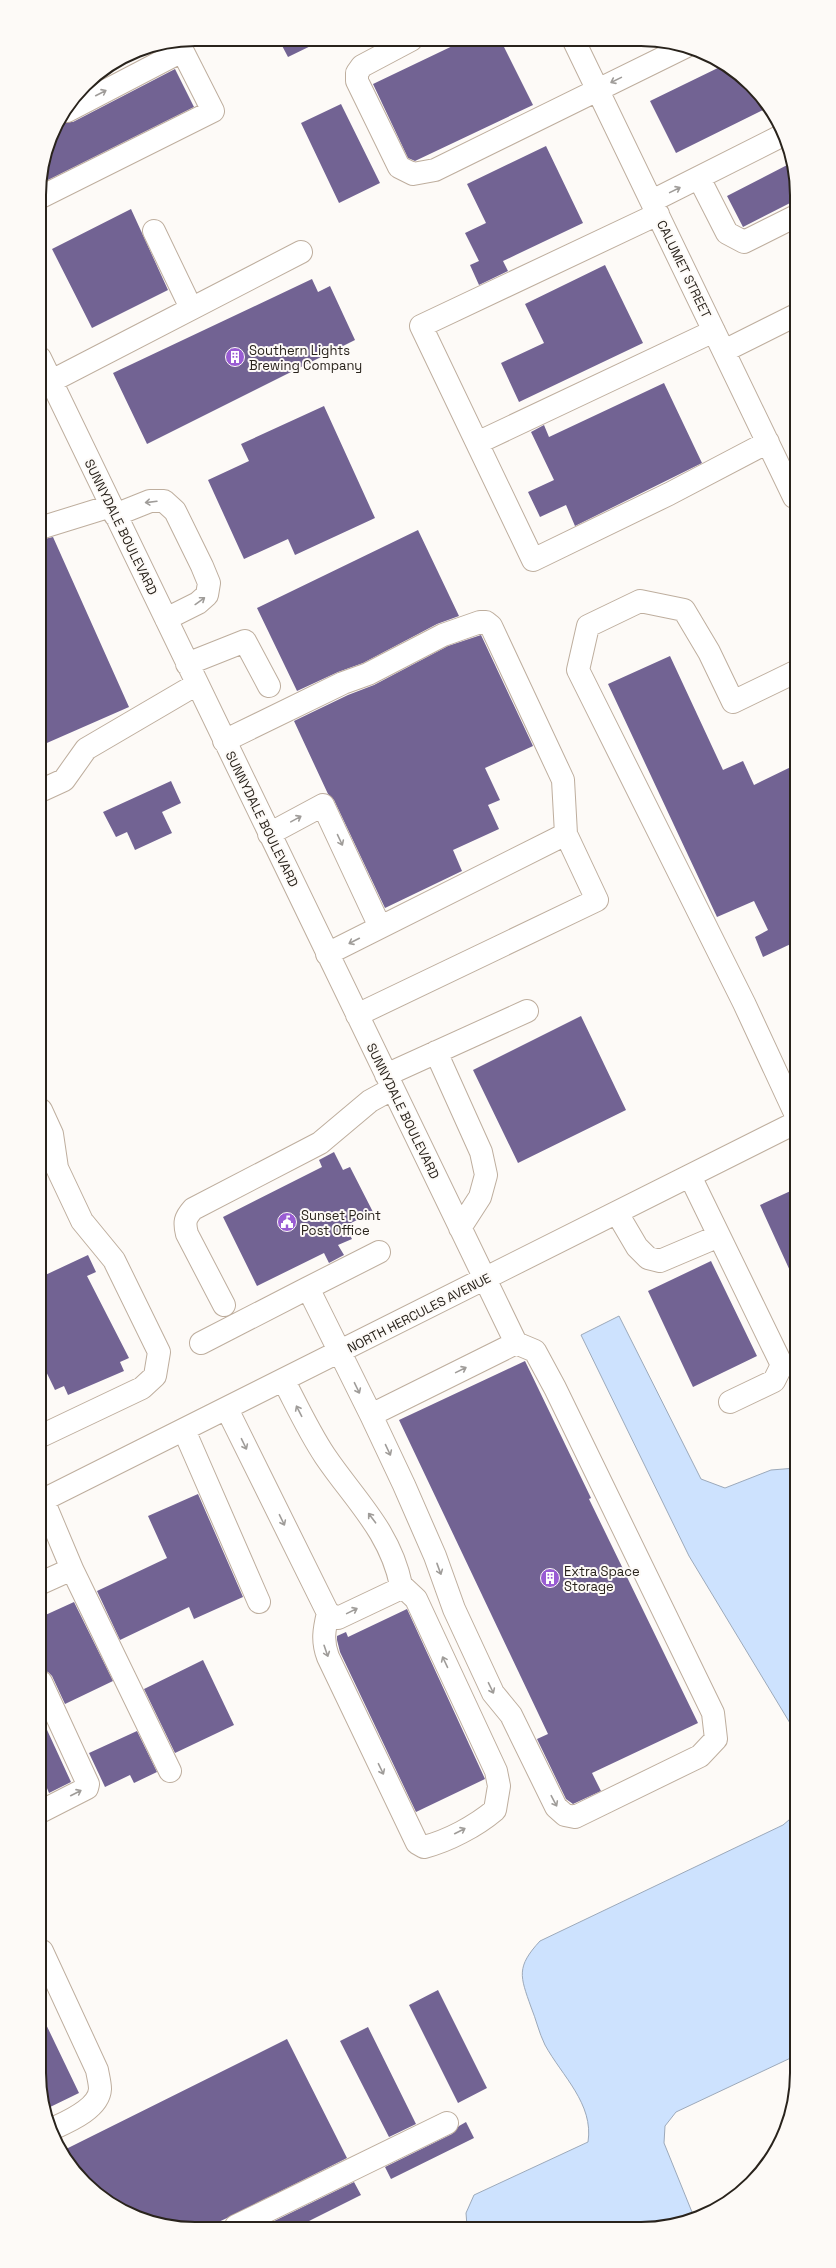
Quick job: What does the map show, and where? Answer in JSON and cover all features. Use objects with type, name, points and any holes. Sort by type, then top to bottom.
[{"type":"street","points":[[400,46],[362,66],[357,73],[356,81],[399,167],[413,174],[435,170],[678,51]]},
{"type":"street","name":"CALUMET STREET","points":[[576,46],[790,489]]},
{"type":"street","points":[[46,194],[213,111],[180,47],[75,106]]},
{"type":"street","points":[[768,442],[670,494],[533,560],[421,326],[655,208],[699,178],[779,137]]},
{"type":"street","points":[[699,178],[727,234],[744,242],[790,219]]},
{"type":"street","points":[[154,231],[191,308]]},
{"type":"street","points":[[46,383],[301,252]]},
{"type":"street","points":[[724,351],[790,318]]},
{"type":"street","points":[[477,443],[714,331]]},
{"type":"street","name":"SUNNYDALE BOULEVARD","points":[[46,386],[113,511],[516,1343]]},
{"type":"street","points":[[46,525],[113,511],[150,501],[164,501],[175,511],[209,583],[208,595],[198,603],[166,619]]},
{"type":"street","points":[[790,674],[733,702],[709,652],[684,610],[640,601],[588,626],[578,670],[744,1002],[790,1102]]},
{"type":"street","points":[[224,741],[343,683],[368,674],[443,635],[474,624],[486,622],[491,626],[563,780],[566,834],[596,900],[357,1015]]},
{"type":"street","points":[[187,664],[245,641],[269,686]]},
{"type":"street","points":[[46,788],[64,780],[86,749],[197,684]]},
{"type":"street","points":[[269,834],[323,805],[380,927]]},
{"type":"street","points":[[327,954],[566,834]]},
{"type":"street","points":[[224,1305],[186,1234],[184,1223],[193,1208],[320,1143],[370,1101],[389,1082],[436,1052],[527,1011]]},
{"type":"street","points":[[436,1052],[481,1152],[486,1175],[480,1197],[470,1215],[460,1228]]},
{"type":"street","points":[[46,1121],[52,1134],[57,1168],[82,1221],[114,1260],[159,1352],[155,1376],[142,1388],[46,1434]]},
{"type":"street","name":"NORTH HERCULES AVENUE","points":[[46,1499],[340,1353],[790,1126]]},
{"type":"street","points":[[690,1176],[782,1365],[774,1382],[730,1402]]},
{"type":"street","points":[[617,1213],[637,1247],[648,1258],[660,1261],[719,1236]]},
{"type":"street","points":[[201,1343],[379,1252]]},
{"type":"street","points":[[308,1288],[371,1414],[435,1556],[454,1609],[493,1693],[511,1715],[556,1806],[564,1815],[575,1817],[700,1756],[716,1739],[713,1713],[555,1388],[535,1352],[516,1343],[371,1414]]},
{"type":"street","points":[[227,1409],[328,1614],[323,1632],[323,1644],[328,1657],[417,1843],[424,1847],[435,1844],[485,1818],[495,1810],[498,1786],[496,1771],[416,1599],[401,1585],[398,1569],[378,1526],[318,1446],[284,1381]]},
{"type":"street","points":[[184,1430],[259,1602]]},
{"type":"street","points":[[46,1510],[72,1569],[170,1771]]},
{"type":"street","points":[[46,1581],[72,1569]]},
{"type":"street","points":[[328,1614],[338,1618],[395,1591],[401,1585]]},
{"type":"street","points":[[46,1691],[88,1784],[87,1788],[46,1809]]},
{"type":"street","points":[[46,1960],[97,2070],[100,2090],[95,2101],[80,2116],[56,2127]]},
{"type":"street","points":[[244,2222],[447,2123]]},
{"type":"water","points":[[619,1316],[701,1479],[725,1488],[771,1470],[790,1468],[790,1723],[689,1556],[581,1335]]},
{"type":"water","points":[[790,1819],[790,2058],[676,2112],[665,2126],[664,2143],[692,2213],[680,2217],[651,2222],[467,2222],[466,2213],[474,2195],[588,2142],[589,2128],[582,2103],[545,2045],[524,1987],[522,1972],[527,1958],[532,1950],[540,1941],[783,1825]]},
{"type":"building","points":[[282,46],[311,46],[288,57]]},
{"type":"building","points":[[453,46],[504,46],[533,105],[415,161],[408,158],[373,84]]},
{"type":"building","points":[[719,68],[739,83],[763,110],[676,153],[650,101]]},
{"type":"building","points":[[175,69],[194,107],[46,181],[51,156],[61,129],[65,122],[73,122]]},
{"type":"building","points":[[341,104],[380,183],[339,203],[301,123]]},
{"type":"building","points":[[546,146],[583,223],[503,261],[508,271],[479,285],[470,265],[479,261],[465,233],[486,223],[467,184]]},
{"type":"building","points":[[787,165],[790,185],[790,203],[743,227],[727,196]]},
{"type":"building","points":[[131,209],[168,290],[92,328],[52,249]]},
{"type":"building","points":[[605,265],[643,343],[519,402],[501,363],[544,343],[525,304]]},
{"type":"building","name":"Southern Lights Brewing Company","points":[[312,279],[318,292],[330,286],[355,340],[147,444],[113,373]]},
{"type":"building","points":[[664,383],[702,463],[575,526],[566,505],[540,517],[528,492],[554,480],[531,432],[544,425],[549,437]]},
{"type":"building","points":[[324,406],[375,518],[295,555],[288,539],[244,559],[208,480],[249,461],[241,444]]},
{"type":"building","points":[[418,530],[459,616],[437,624],[363,663],[338,672],[297,691],[257,608]]},
{"type":"building","points":[[53,537],[129,707],[46,743],[46,539]]},
{"type":"building","points":[[481,635],[533,746],[485,768],[500,800],[488,805],[499,829],[453,850],[462,871],[385,908],[334,800],[328,794],[294,721],[348,695],[374,685],[448,646]]},
{"type":"building","points":[[670,656],[723,770],[743,761],[754,785],[790,767],[790,944],[763,957],[755,937],[768,930],[754,901],[717,917],[608,684]]},
{"type":"building","points":[[171,781],[181,803],[162,812],[172,833],[135,850],[127,832],[116,837],[103,812]]},
{"type":"building","points":[[581,1016],[626,1110],[518,1163],[473,1070]]},
{"type":"building","name":"Sunset Point Post Office","points":[[334,1152],[343,1170],[350,1167],[373,1212],[345,1226],[352,1239],[338,1245],[344,1255],[329,1263],[324,1253],[257,1286],[223,1217],[322,1167],[319,1160]]},
{"type":"building","points":[[790,1191],[790,1271],[760,1205]]},
{"type":"building","points":[[88,1255],[96,1272],[87,1276],[129,1358],[120,1362],[124,1371],[68,1395],[64,1386],[55,1390],[46,1371],[46,1275]]},
{"type":"building","points":[[711,1261],[757,1356],[693,1387],[648,1291]]},
{"type":"building","name":"Extra Space Storage","points":[[525,1361],[591,1498],[589,1499],[698,1723],[592,1773],[601,1791],[573,1804],[566,1799],[537,1739],[548,1734],[399,1420]]},
{"type":"building","points":[[198,1494],[243,1597],[194,1619],[189,1607],[120,1640],[97,1591],[167,1558],[148,1516]]},
{"type":"building","points":[[74,1602],[113,1681],[65,1704],[52,1676],[46,1671],[46,1615]]},
{"type":"building","points":[[407,1609],[485,1779],[416,1812],[340,1652],[337,1640],[337,1636],[346,1632],[348,1637]]},
{"type":"building","points":[[203,1660],[234,1725],[175,1753],[144,1689]]},
{"type":"building","points":[[46,1728],[71,1782],[49,1793],[46,1786]]},
{"type":"building","points":[[137,1731],[157,1772],[134,1783],[130,1775],[105,1787],[89,1753]]},
{"type":"building","points":[[438,1990],[487,2088],[458,2103],[409,2005]]},
{"type":"building","points":[[46,2024],[79,2093],[50,2107],[46,2083]]},
{"type":"building","points":[[368,2027],[416,2124],[389,2137],[340,2041]]},
{"type":"building","points":[[287,2039],[347,2158],[218,2222],[185,2222],[156,2217],[138,2211],[120,2202],[97,2185],[77,2164],[66,2149]]},
{"type":"building","points":[[466,2122],[474,2138],[391,2179],[385,2167],[452,2134],[459,2126]]},
{"type":"building","points":[[354,2182],[361,2195],[307,2222],[272,2222]]},
{"type":"place","name":"Southern Lights Brewing Company","points":[[235,357]]},
{"type":"place","name":"Sunset Point Post Office","points":[[287,1222]]},
{"type":"place","name":"Extra Space Storage","points":[[550,1578]]}]
